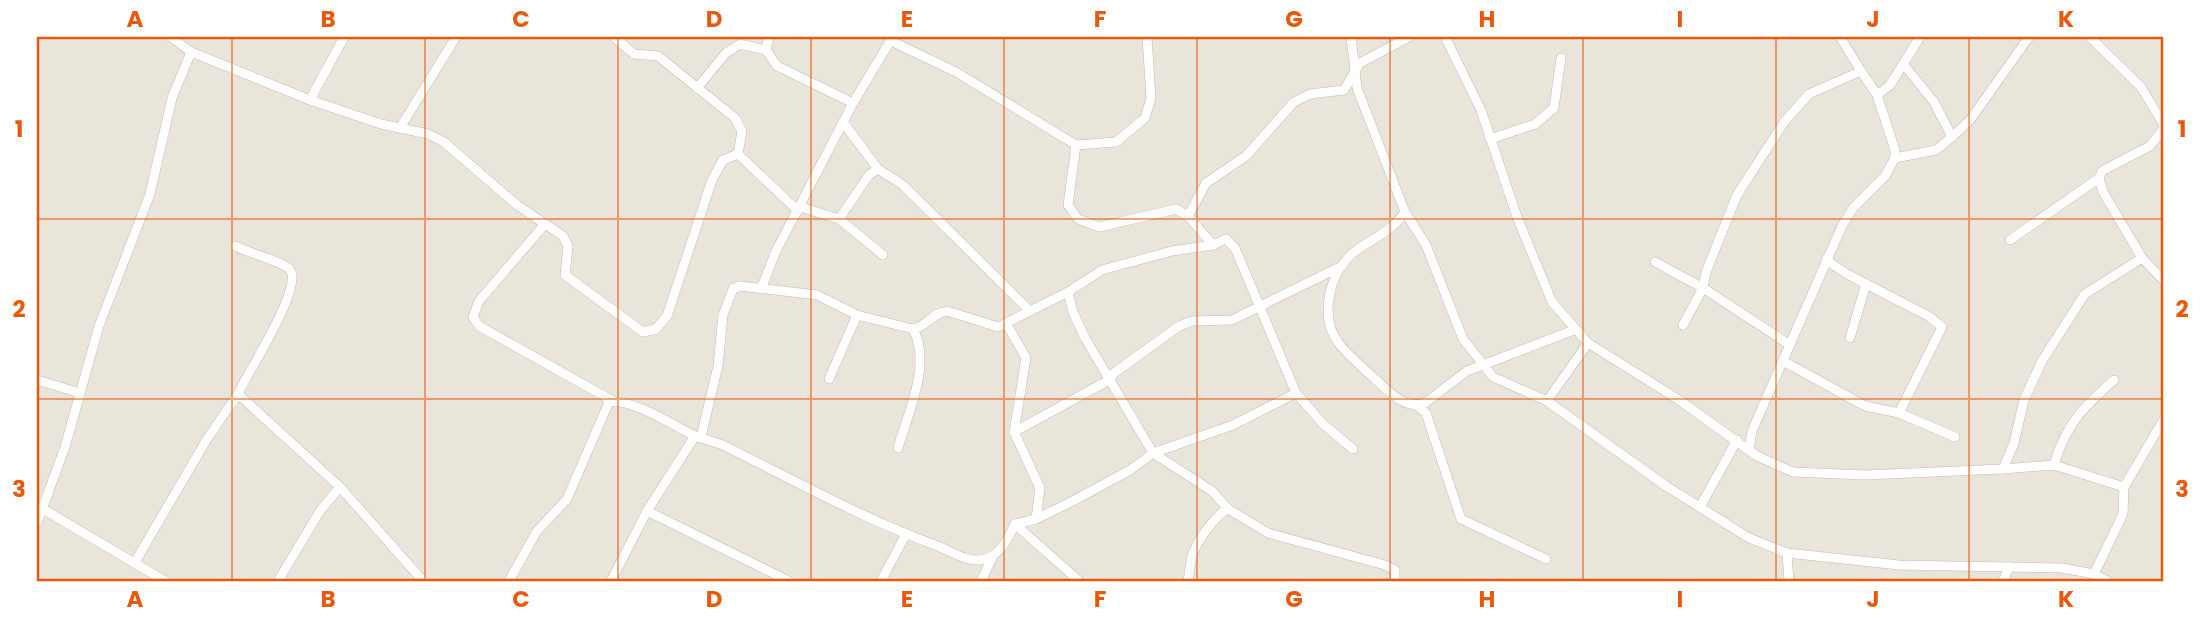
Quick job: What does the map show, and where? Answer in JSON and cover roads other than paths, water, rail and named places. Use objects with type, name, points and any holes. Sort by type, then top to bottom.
[{"type":"street","points":[[171,37],[191,52],[310,100],[428,134],[444,142],[517,205],[566,241],[564,271],[569,279],[585,287],[643,332],[656,329],[667,316],[712,180],[723,160],[738,154]]},
{"type":"street","points":[[310,100],[344,37]]},
{"type":"street","points":[[400,128],[456,37]]},
{"type":"street","points":[[614,37],[634,54],[658,56],[739,121],[742,131],[738,154]]},
{"type":"street","points":[[766,50],[769,37]]},
{"type":"street","points":[[761,289],[776,251],[843,122],[892,39],[956,72],[1076,145],[1115,142],[1145,118],[1151,98],[1147,37]]},
{"type":"street","points":[[1351,37],[1353,74],[1405,212],[1426,245],[1463,340],[1493,377],[1547,401],[1700,507],[1749,538],[1787,553],[1899,565],[2062,568],[2094,574],[2107,581]]},
{"type":"street","points":[[1188,216],[1206,183],[1246,156],[1294,102],[1310,94],[1344,90],[1360,63],[1409,37]]},
{"type":"street","points":[[1445,37],[1475,97],[1517,217],[1552,302],[1588,343],[1737,440],[1757,456],[1793,472],[1865,475],[2054,466],[2124,487]]},
{"type":"street","points":[[1749,449],[1752,431],[1826,260],[1853,208],[1885,176],[1895,158],[1895,150],[1877,95],[1840,37]]},
{"type":"street","points":[[1877,95],[1890,85],[1920,37]]},
{"type":"street","points":[[1895,158],[1936,150],[1952,137],[1970,120],[2029,37]]},
{"type":"street","points":[[2010,240],[2099,178],[2102,172],[2150,146],[2164,126],[2152,100],[2090,37]]},
{"type":"street","points":[[697,88],[726,53],[740,44],[766,50],[777,66],[853,103]]},
{"type":"street","points":[[37,523],[99,326],[150,194],[172,98],[191,52]]},
{"type":"street","points":[[1490,139],[1535,124],[1555,108],[1561,58]]},
{"type":"street","points":[[1904,65],[1934,102],[1952,137]]},
{"type":"street","points":[[1683,325],[1703,288],[1706,272],[1737,194],[1784,122],[1810,94],[1861,71]]},
{"type":"street","points":[[843,122],[878,169],[903,185],[1028,309]]},
{"type":"street","points":[[1076,145],[1068,205],[1078,219],[1099,227],[1176,209],[1188,216],[1213,245]]},
{"type":"street","points":[[738,154],[799,209],[839,219],[883,255]]},
{"type":"street","points":[[839,219],[869,175],[878,169]]},
{"type":"street","points":[[2099,178],[2103,192],[2142,258],[2164,281]]},
{"type":"street","points":[[1405,212],[1395,223],[1352,255],[1343,265],[1330,290],[1328,311],[1340,345],[1399,400],[1417,406],[1426,413],[1461,519],[1546,559]]},
{"type":"street","points":[[545,224],[479,301],[472,317],[480,326],[613,401],[655,416],[906,534],[959,557],[976,560],[993,556]]},
{"type":"street","points":[[611,581],[646,511],[698,436],[718,366],[723,315],[729,293],[740,286],[817,295],[857,315],[913,329],[920,327],[939,312],[947,311],[992,327],[1006,323],[1028,309],[1068,292],[1102,270],[1172,251],[1213,245],[1226,239],[1235,248],[1296,393],[1323,424],[1353,449]]},
{"type":"street","points":[[135,562],[207,439],[238,394],[281,316],[293,279],[291,271],[282,265],[235,246]]},
{"type":"street","points":[[2003,469],[2014,443],[2024,400],[2042,360],[2071,314],[2085,294],[2142,258]]},
{"type":"street","points":[[1826,260],[1930,317],[1942,327],[1899,412]]},
{"type":"street","points":[[1655,262],[1703,288],[1790,345]]},
{"type":"street","points":[[1014,432],[1111,379],[1110,376],[1179,326],[1192,321],[1232,320],[1343,265]]},
{"type":"street","points":[[1850,338],[1866,284]]},
{"type":"street","points":[[1068,292],[1073,312],[1085,338],[1110,376],[1153,453],[1212,491],[1228,509],[1268,533],[1385,565],[1395,570],[1395,581]]},
{"type":"street","points":[[829,379],[857,315]]},
{"type":"street","points":[[1006,323],[1026,358],[1014,432],[1040,488],[1036,519]]},
{"type":"street","points":[[898,448],[920,370],[921,348],[913,329]]},
{"type":"street","points":[[1417,406],[1480,364],[1574,330]]},
{"type":"street","points":[[1547,401],[1588,343]]},
{"type":"street","points":[[1783,360],[1865,406],[1899,412],[1955,437]]},
{"type":"street","points":[[37,380],[80,393]]},
{"type":"street","points":[[2054,466],[2061,439],[2078,412],[2115,380]]},
{"type":"street","points":[[1015,524],[1036,519],[1130,470],[1153,453],[1233,425],[1296,393]]},
{"type":"street","points":[[238,394],[340,487],[423,581]]},
{"type":"street","points":[[509,581],[537,531],[567,499],[604,409],[613,401]]},
{"type":"street","points":[[2094,574],[2123,514],[2124,487],[2164,419]]},
{"type":"street","points":[[1700,507],[1737,440]]},
{"type":"street","points":[[278,581],[320,511],[340,487]]},
{"type":"street","points":[[43,509],[165,581]]},
{"type":"street","points":[[1188,581],[1192,554],[1198,543],[1221,512],[1228,509]]},
{"type":"street","points":[[646,511],[789,581]]},
{"type":"street","points":[[981,581],[993,556],[1006,544],[1015,524]]},
{"type":"street","points":[[1015,524],[1079,581]]},
{"type":"street","points":[[881,581],[906,534]]},
{"type":"street","points":[[1787,553],[1790,581]]},
{"type":"street","points":[[2003,581],[2009,567]]}]
